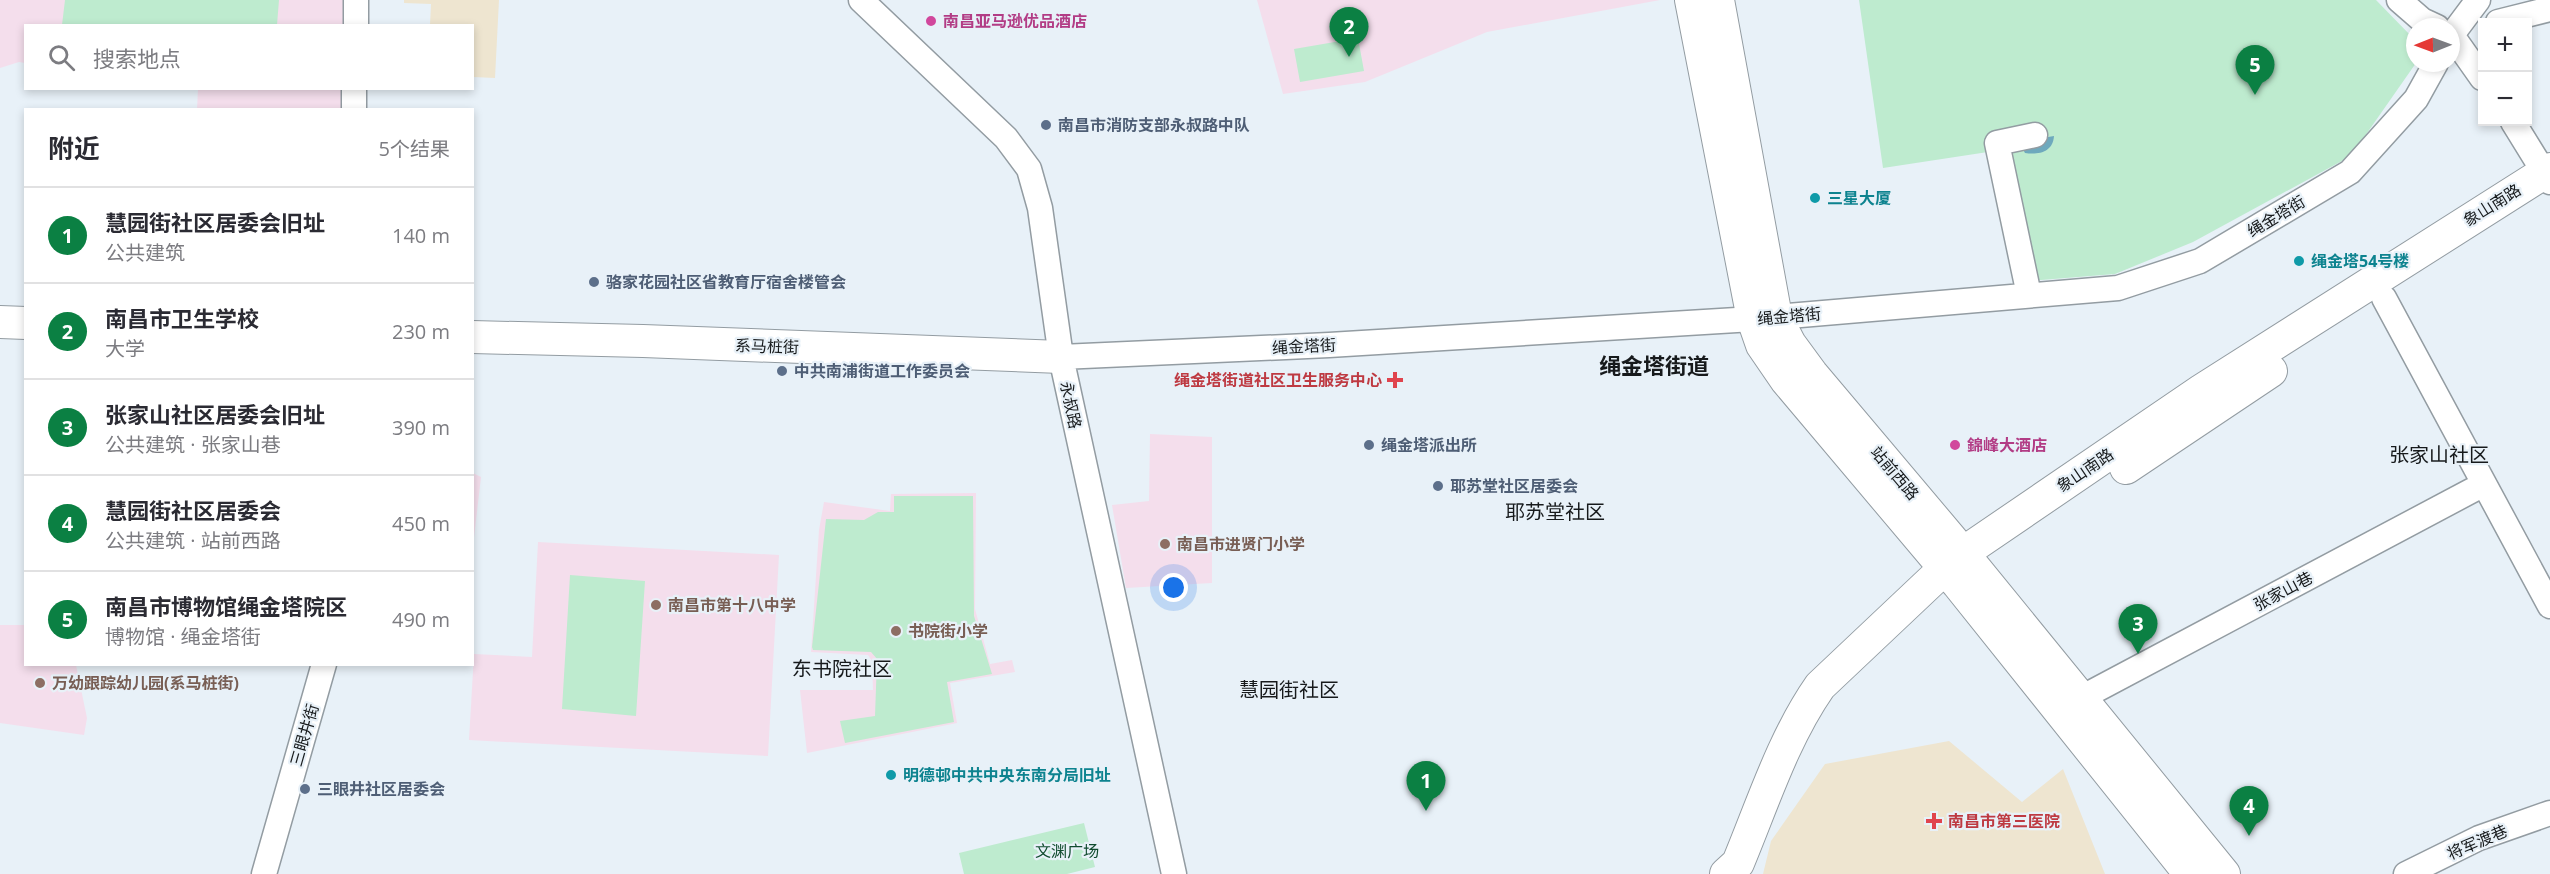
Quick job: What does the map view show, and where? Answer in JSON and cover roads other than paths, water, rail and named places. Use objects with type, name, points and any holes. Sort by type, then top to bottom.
[{"type":"main road","name":"站前西路","points":[[1691,0],[1764,318],[1790,344],[2190,874]]},
{"type":"main road","name":"站前西路","points":[[1718,0],[1764,318]]},
{"type":"main road","name":"象山南路","points":[[1750,874],[1796,763],[1837,696],[1960,569],[2384,298],[2549,179]]},
{"type":"main road","name":"象山南路","points":[[1726,874],[1738,863],[1787,745],[1805,708],[1820,686],[1960,569],[2193,396],[2549,179]]},
{"type":"main road","points":[[0,322],[24,323]]},
{"type":"main road","name":"系马桩街","points":[[474,337],[1061,357]]},
{"type":"main road","name":"站前西路","points":[[1960,569],[2081,698],[2224,874]]},
{"type":"street","points":[[356,0],[356,24]]},
{"type":"street","name":"永叔路","points":[[861,0],[1006,138],[1029,169],[1040,208],[1061,357],[1174,874]]},
{"type":"street","points":[[2399,0],[2420,18]]},
{"type":"street","points":[[2460,23],[2478,0]]},
{"type":"street","points":[[2514,18],[2550,9]]},
{"type":"street","points":[[2460,33],[2478,28]]},
{"type":"street","points":[[2460,47],[2478,72]]},
{"type":"street","name":"绳金塔街","points":[[1061,357],[1329,345],[1764,318],[2118,288],[2200,261],[2350,172],[2416,99],[2431,72]]},
{"type":"street","points":[[354,90],[354,108]]},
{"type":"street","points":[[2516,126],[2549,179]]},
{"type":"street","points":[[2028,295],[1996,144],[2036,135]]},
{"type":"street","points":[[2384,298],[2550,606]]},
{"type":"street","name":"张家山巷","points":[[2081,698],[2484,484]]},
{"type":"street","name":"三眼井街","points":[[264,874],[323,666]]},
{"type":"street","name":"将军渡巷","points":[[2406,874],[2479,838],[2550,813]]},
{"type":"water","points":[[2054,136],[2051,146],[2040,153],[2025,153],[2019,142]]},
{"type":"place","name":"南昌亚马逊优品酒店","points":[[931,21]]},
{"type":"place","name":"南昌市卫生学校","points":[[1349,57]]},
{"type":"place","name":"南昌市博物馆绳金塔院区","points":[[2255,95]]},
{"type":"place","name":"南昌市消防支部永叔路中队","points":[[1046,125]]},
{"type":"place","name":"三星大厦","points":[[1815,198]]},
{"type":"place","name":"绳金塔54号楼","points":[[2299,261]]},
{"type":"place","name":"骆家花园社区省教育厅宿舍楼管会","points":[[594,282]]},
{"type":"place","name":"中共南浦街道工作委员会","points":[[782,371]]},
{"type":"place","name":"绳金塔街道社区卫生服务中心","points":[[1395,380]]},
{"type":"place","name":"绳金塔派出所","points":[[1369,445]]},
{"type":"place","name":"錦峰大酒店","points":[[1955,445]]},
{"type":"place","name":"耶苏堂社区居委会","points":[[1438,486]]},
{"type":"place","name":"南昌市进贤门小学","points":[[1165,544]]},
{"type":"place","name":"南昌市第十八中学","points":[[656,605]]},
{"type":"place","name":"书院街小学","points":[[896,631]]},
{"type":"place","name":"张家山社区居委会旧址","points":[[2138,654]]},
{"type":"place","name":"万幼跟踪幼儿园(系马桩街)","points":[[40,683]]},
{"type":"place","name":"明德邨中共中央东南分局旧址","points":[[891,775]]},
{"type":"place","name":"三眼井社区居委会","points":[[305,789]]},
{"type":"place","name":"慧园街社区居委会旧址","points":[[1426,811]]},
{"type":"place","name":"南昌市第三医院","points":[[1934,821]]},
{"type":"place","name":"慧园街社区居委会","points":[[2249,836]]},
{"type":"district","name":"绳金塔街道","points":[[1654,366]]},
{"type":"district","name":"张家山社区","points":[[2439,455]]},
{"type":"district","name":"耶苏堂社区","points":[[1555,512]]},
{"type":"district","name":"东书院社区","points":[[842,669]]},
{"type":"district","name":"慧园街社区","points":[[1289,690]]},
{"type":"park label","name":"文渊广场","points":[[1067,851]]}]
